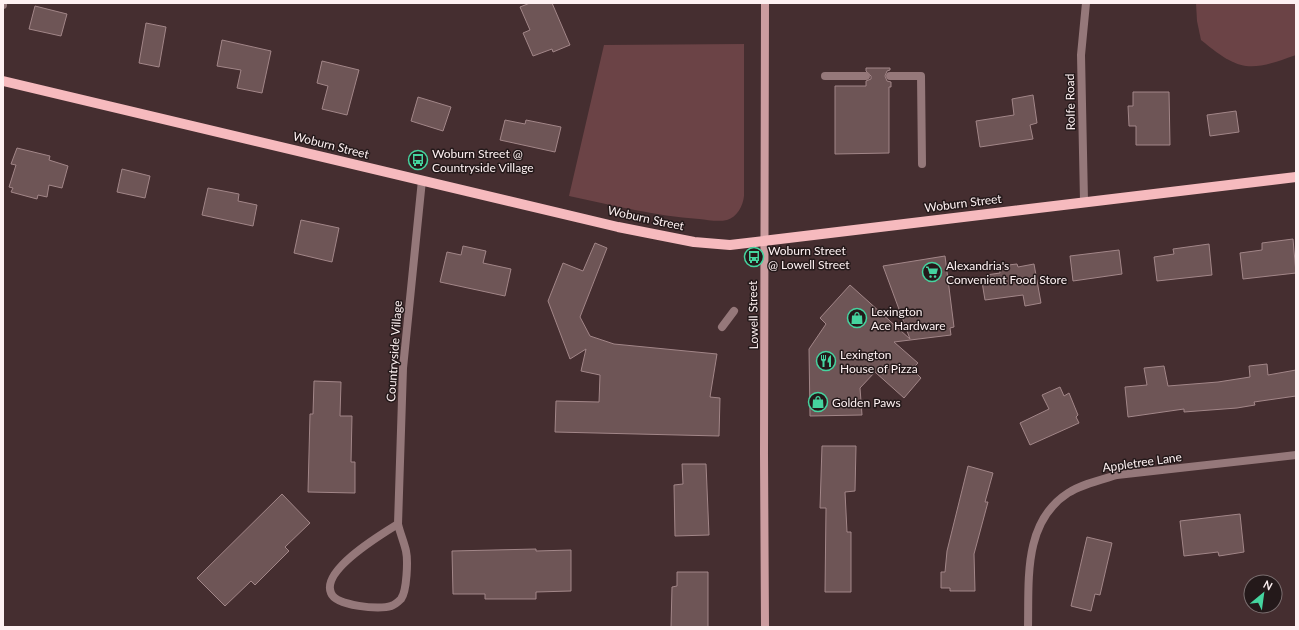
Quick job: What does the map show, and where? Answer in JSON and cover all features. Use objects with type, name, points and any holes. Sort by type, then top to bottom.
[{"type":"main road","name":"Lowell Street","points":[[765,3],[765,627]]},
{"type":"main road","name":"Woburn Street","points":[[3,81],[618,226],[694,242],[730,245],[765,242],[1084,201],[1296,177]]},
{"type":"street","name":"Rolfe Road","points":[[1084,201],[1081,55],[1086,3]]},
{"type":"street","points":[[825,76],[866,76]]},
{"type":"street","points":[[890,76],[921,76],[922,164]]},
{"type":"street","name":"Countryside Village","points":[[398,524],[370,541],[335,574],[330,587],[331,594],[336,599],[352,605],[391,606],[401,598],[405,585],[406,552],[398,524],[403,368],[422,180]]},
{"type":"street","points":[[722,327],[734,312]]},
{"type":"street","name":"Appletree Lane","points":[[1028,627],[1029,570],[1033,539],[1044,515],[1068,493],[1093,482],[1117,475],[1296,455]]},
{"type":"shaded area","points":[[1196,3],[1296,3],[1296,55],[1280,61],[1256,66],[1246,66],[1226,58],[1214,51],[1201,40],[1197,21]]},
{"type":"shaded area","points":[[744,44],[744,196],[737,214],[731,219],[720,221],[683,218],[634,210],[569,196],[604,45]]},
{"type":"building","points":[[530,3],[552,3],[570,45],[553,52],[552,49],[533,56],[523,33],[530,30],[520,7]]},
{"type":"building","points":[[35,6],[67,14],[61,36],[29,29]]},
{"type":"building","points":[[146,23],[166,27],[159,67],[139,63]]},
{"type":"building","points":[[222,40],[271,51],[262,93],[237,88],[241,70],[217,66]]},
{"type":"building","points":[[322,61],[359,70],[347,115],[322,109],[328,86],[317,83]]},
{"type":"building","points":[[866,68],[890,68],[885,76],[887,81],[891,82],[891,87],[889,87],[889,153],[835,154],[835,86],[866,86],[866,81],[871,79],[871,76],[866,71]]},
{"type":"building","points":[[1133,92],[1169,92],[1170,145],[1136,145],[1136,126],[1129,126],[1128,106],[1133,106]]},
{"type":"building","points":[[1033,95],[1037,123],[1030,125],[1033,139],[980,147],[976,121],[1014,115],[1012,99]]},
{"type":"building","points":[[418,97],[451,107],[443,131],[411,121]]},
{"type":"building","points":[[1236,111],[1239,132],[1210,136],[1207,115]]},
{"type":"building","points":[[505,120],[525,124],[526,120],[561,127],[555,152],[500,140]]},
{"type":"building","points":[[17,148],[50,156],[49,160],[68,166],[62,188],[49,185],[47,197],[38,195],[37,199],[11,192],[13,188],[9,187],[16,165],[11,164]]},
{"type":"building","points":[[122,169],[150,176],[145,198],[117,192]]},
{"type":"building","points":[[208,188],[239,194],[238,201],[257,205],[253,226],[202,215]]},
{"type":"building","points":[[301,220],[339,228],[332,262],[294,253]]},
{"type":"building","points":[[1293,239],[1296,273],[1243,279],[1240,253],[1262,250],[1262,243]]},
{"type":"building","points":[[595,243],[607,248],[580,317],[590,336],[614,344],[717,354],[710,397],[720,398],[719,436],[555,432],[556,401],[599,402],[600,375],[581,371],[586,349],[570,359],[548,301],[563,263],[583,271]]},
{"type":"building","points":[[1209,244],[1212,275],[1157,281],[1154,257],[1174,254],[1173,249]]},
{"type":"building","points":[[463,246],[486,251],[483,263],[511,269],[505,296],[440,282],[447,252],[461,255]]},
{"type":"building","points":[[1119,250],[1122,274],[1073,281],[1070,256]]},
{"type":"building","points":[[945,256],[954,327],[950,328],[951,335],[894,342],[918,363],[912,369],[921,378],[904,398],[875,372],[860,388],[862,415],[810,416],[809,349],[826,324],[820,318],[850,285],[910,339],[883,266]]},
{"type":"building","points":[[1017,264],[1018,267],[1034,264],[1041,303],[1025,306],[1023,295],[985,300],[982,282],[988,281],[986,275],[1000,273],[999,266]]},
{"type":"building","points":[[1267,364],[1268,375],[1296,370],[1296,396],[1254,402],[1255,405],[1237,408],[1184,412],[1184,409],[1128,417],[1125,387],[1147,385],[1144,368],[1164,366],[1168,386],[1218,382],[1250,377],[1249,366]]},
{"type":"building","points":[[314,381],[341,382],[340,416],[352,416],[351,462],[355,462],[355,493],[308,492],[310,414],[313,414]]},
{"type":"building","points":[[1060,387],[1064,396],[1069,393],[1078,415],[1076,417],[1079,423],[1030,445],[1020,423],[1049,409],[1042,395]]},
{"type":"building","points":[[822,446],[856,446],[855,491],[845,492],[847,532],[851,532],[851,592],[825,592],[826,508],[820,508]]},
{"type":"building","points":[[682,464],[706,464],[709,535],[675,536],[674,485],[683,484]]},
{"type":"building","points":[[968,466],[993,473],[985,502],[988,502],[974,554],[975,591],[950,591],[950,588],[941,588],[941,572],[945,572],[947,551]]},
{"type":"building","points":[[282,494],[310,523],[285,547],[289,551],[255,585],[251,581],[225,606],[197,578]]},
{"type":"building","points":[[1240,514],[1244,552],[1219,556],[1218,552],[1184,556],[1180,521]]},
{"type":"building","points":[[1087,537],[1112,543],[1100,595],[1095,594],[1091,611],[1071,606]]},
{"type":"building","points":[[536,549],[536,551],[571,550],[571,591],[536,592],[536,599],[485,599],[485,594],[453,594],[452,551]]},
{"type":"building","points":[[677,572],[708,572],[708,627],[671,627],[672,587],[677,586]]},
{"type":"place","name":"Woburn Street @ Countryside Village","points":[[418,160]]},
{"type":"place","name":"Woburn Street @ Lowell Street","points":[[754,257]]},
{"type":"place","name":"Alexandria's Convenient Food Store","points":[[932,272]]},
{"type":"place","name":"Lexington Ace Hardware","points":[[857,318]]},
{"type":"place","name":"Lexington House of Pizza","points":[[826,361]]},
{"type":"place","name":"Golden Paws","points":[[818,402]]}]
